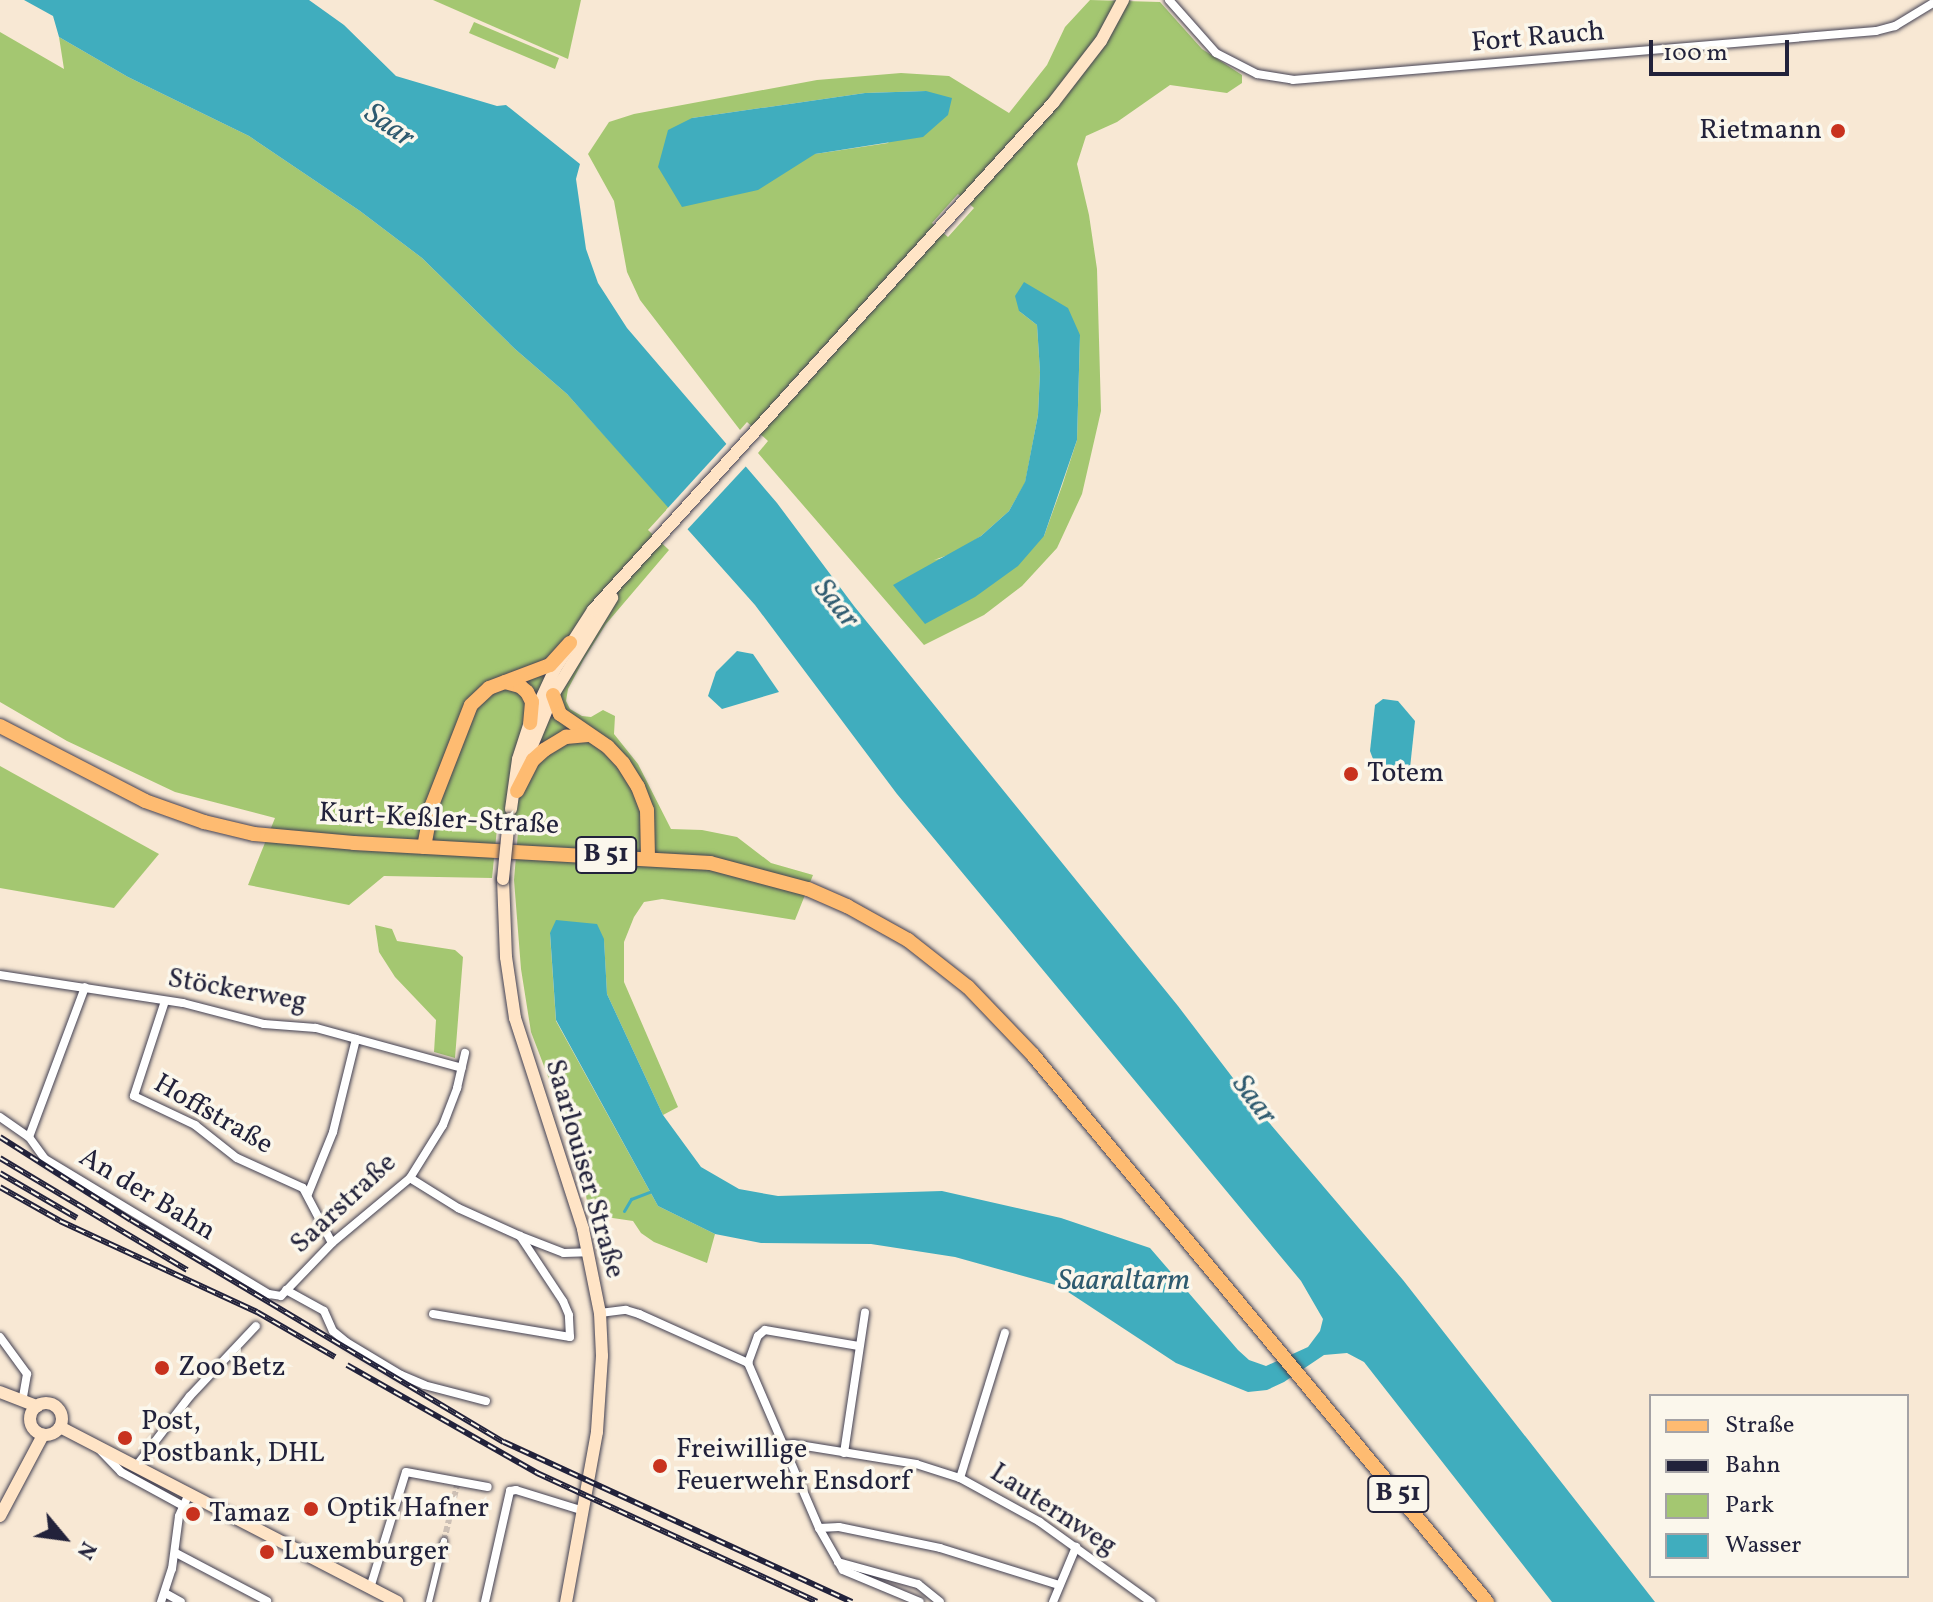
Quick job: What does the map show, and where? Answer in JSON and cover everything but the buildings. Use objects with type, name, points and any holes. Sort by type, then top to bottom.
[{"type":"main road","points":[[424,847],[432,805],[462,723],[479,694],[501,682],[550,665],[593,610],[940,230],[1080,71],[1121,4]]},
{"type":"main road","points":[[510,814],[553,695],[632,569]]},
{"type":"main road","points":[[510,814],[518,759],[530,723],[570,643]]},
{"type":"main road","points":[[501,682],[520,686],[527,692],[532,702],[530,723]]},
{"type":"main road","points":[[553,695],[560,714],[608,747],[638,787],[647,810],[648,858]]},
{"type":"main road","name":"Kurt-Keßler-Straße","points":[[0,726],[145,801],[204,822],[254,834],[710,863],[808,889],[878,922],[936,960],[997,1016],[1033,1055],[1487,1602]]},
{"type":"main road","points":[[517,791],[533,760],[544,750],[566,737],[588,735]]},
{"type":"main road","name":"Saarlouiser Straße","points":[[510,814],[503,879],[509,988],[533,1084],[588,1252],[600,1313],[601,1397],[584,1511],[566,1602]]},
{"type":"main road","points":[[1,1398],[57,1408],[62,1417],[60,1427],[53,1434],[43,1435],[35,1431],[30,1418],[1,1398]]},
{"type":"main road","points":[[30,1418],[37,1406]]},
{"type":"main road","points":[[60,1427],[137,1465],[186,1500],[396,1602]]},
{"type":"main road","points":[[0,1516],[43,1435]]},
{"type":"street","name":"Fort Rauch","points":[[1169,0],[1216,53],[1257,74],[1293,80],[1876,31],[1895,26],[1933,3]]},
{"type":"street","name":"Stöckerweg","points":[[0,975],[165,1001],[264,1024],[316,1028],[462,1068]]},
{"type":"street","points":[[29,1137],[85,987]]},
{"type":"street","name":"Hoffstraße","points":[[165,1001],[134,1096],[195,1125],[237,1158],[297,1185],[308,1194]]},
{"type":"street","points":[[332,1243],[308,1194],[333,1132],[356,1039]]},
{"type":"street","name":"Saarstraße","points":[[284,1293],[332,1243],[410,1178],[443,1125],[465,1053]]},
{"type":"street","name":"An der Bahn","points":[[0,1117],[29,1137],[45,1159],[269,1294],[284,1293],[324,1311],[333,1331],[346,1342],[401,1375],[424,1385],[486,1401]]},
{"type":"street","points":[[410,1178],[458,1208],[520,1236],[564,1253],[588,1252]]},
{"type":"street","points":[[433,1314],[570,1337],[569,1315],[563,1301],[520,1236]]},
{"type":"street","points":[[600,1313],[626,1310],[639,1314],[748,1363]]},
{"type":"street","points":[[844,1453],[865,1313]]},
{"type":"street","points":[[137,1465],[190,1396],[256,1326]]},
{"type":"street","points":[[859,1346],[765,1330],[758,1336],[748,1363],[819,1528],[838,1562],[852,1576],[920,1602]]},
{"type":"street","points":[[960,1478],[1005,1333]]},
{"type":"street","points":[[0,1337],[27,1374],[22,1401]]},
{"type":"street","points":[[95,1443],[102,1456],[121,1472],[186,1500],[163,1598],[181,1602]]},
{"type":"street","name":"Lauternweg","points":[[782,1446],[793,1444],[916,1464],[960,1478],[1013,1505],[1151,1602]]},
{"type":"street","points":[[370,1588],[406,1472],[488,1487]]},
{"type":"street","points":[[485,1602],[506,1496],[516,1490],[584,1511]]},
{"type":"street","points":[[819,1528],[839,1527],[940,1548],[1059,1585]]},
{"type":"street","points":[[429,1602],[444,1541]]},
{"type":"street","points":[[1053,1602],[1076,1547]]},
{"type":"street","points":[[176,1553],[267,1601]]},
{"type":"street","points":[[838,1562],[918,1584],[940,1602]]},
{"type":"green space","points":[[433,0],[581,0],[568,59]]},
{"type":"green space","points":[[1090,0],[1160,2],[1202,49],[1242,75],[1242,83],[1227,93],[1170,85],[1117,122],[1086,136],[1077,164],[1097,269],[1101,411],[1082,494],[1057,548],[1022,586],[984,615],[924,645],[758,453],[768,441],[747,422],[740,430],[640,300],[627,272],[614,201],[588,154],[609,122],[634,114],[817,80],[901,73],[949,76],[1009,113],[1047,65],[1065,27]],"holes":[[[926,91],[888,143],[815,154],[692,118],[865,93]],[[958,194],[974,208],[948,237],[932,223]],[[1019,311],[1080,335],[1077,440],[1044,536],[934,560],[957,552],[981,536],[1009,511],[1025,483],[1038,415],[1040,372],[1037,325]]]},
{"type":"green space","points":[[474,22],[559,58],[555,69],[469,33]]},
{"type":"green space","points":[[0,32],[64,69],[59,37],[128,77],[249,136],[360,211],[422,258],[515,349],[567,394],[669,507],[648,530],[669,550],[606,624],[568,689],[566,701],[570,709],[582,716],[591,717],[603,710],[615,716],[614,734],[638,764],[671,829],[702,830],[737,837],[771,863],[813,875],[795,920],[662,899],[644,902],[634,917],[624,942],[624,982],[678,1107],[663,1115],[607,994],[604,940],[550,934],[556,1021],[658,1206],[715,1234],[707,1263],[654,1242],[641,1233],[633,1221],[592,1215],[588,1207],[576,1139],[563,1116],[531,1032],[521,969],[514,880],[519,820],[498,819],[492,878],[384,876],[349,905],[248,885],[275,818],[175,792],[67,741],[0,702]]},
{"type":"green space","points":[[0,766],[159,854],[114,908],[0,888]]},
{"type":"green space","points":[[375,925],[392,929],[397,941],[455,950],[463,957],[455,1058],[434,1052],[436,1020],[395,977],[379,952]]},
{"type":"water","points":[[24,0],[309,0],[344,25],[396,76],[497,106],[506,105],[580,164],[576,179],[586,249],[598,283],[627,328],[777,503],[854,606],[1178,1006],[1249,1099],[1403,1280],[1655,1602],[1552,1602],[1364,1362],[1347,1353],[1324,1355],[1284,1382],[1267,1390],[1248,1392],[1176,1363],[1059,1286],[955,1257],[871,1244],[761,1243],[715,1234],[658,1206],[556,1020],[550,933],[556,920],[597,924],[604,939],[607,994],[663,1115],[701,1167],[739,1189],[778,1196],[942,1191],[1061,1218],[1150,1248],[1238,1350],[1249,1360],[1266,1366],[1308,1347],[1320,1331],[1323,1319],[1301,1281],[897,794],[755,605],[567,394],[515,349],[422,258],[360,211],[249,136],[128,77],[59,37],[53,16]]},
{"type":"water","points":[[926,91],[952,98],[948,115],[923,137],[815,154],[758,190],[682,207],[658,167],[668,130],[692,118],[865,93]]},
{"type":"water","points":[[1024,282],[1068,308],[1080,335],[1077,440],[1044,536],[1018,566],[975,597],[925,624],[893,585],[981,536],[1009,511],[1025,482],[1038,415],[1040,372],[1037,325],[1019,311],[1015,296]]},
{"type":"water","points":[[737,651],[753,654],[779,692],[722,709],[708,696],[716,672]]},
{"type":"water","points":[[1383,699],[1398,701],[1415,721],[1410,768],[1401,776],[1385,777],[1378,772],[1370,751],[1375,705]]},
{"type":"pier","points":[[729,441],[748,464],[685,532],[666,510]]},
{"type":"waterway","points":[[624,1211],[631,1199],[652,1191]]},
{"type":"tunnel","points":[[444,1541],[458,1481]]},
{"type":"railway","points":[[0,1137],[131,1220],[504,1442],[852,1602]]},
{"type":"railway","points":[[0,1158],[187,1270]]},
{"type":"railway","points":[[0,1173],[77,1218]]},
{"type":"railway","points":[[0,1187],[60,1221],[257,1312],[335,1357]]},
{"type":"railway","points":[[347,1365],[537,1473],[817,1602]]},
{"type":"place","name":"Rietmann","points":[[1838,131]]},
{"type":"place","name":"Totem","points":[[1351,774]]},
{"type":"place","name":"Zoo Betz","points":[[162,1368]]},
{"type":"place","name":"Post, Postbank, DHL","points":[[125,1438]]},
{"type":"place","name":"Freiwillige Feuerwehr Ensdorf","points":[[660,1466]]},
{"type":"place","name":"Optik Hafner","points":[[311,1509]]},
{"type":"place","name":"Tamaz","points":[[193,1514]]},
{"type":"place","name":"Luxemburger","points":[[267,1552]]},
{"type":"water label","name":"Saar","points":[[389,126]]},
{"type":"water label","name":"Saar","points":[[836,604]]},
{"type":"water label","name":"Saar","points":[[1254,1100]]},
{"type":"water label","name":"Saaraltarm","points":[[1124,1281]]}]
